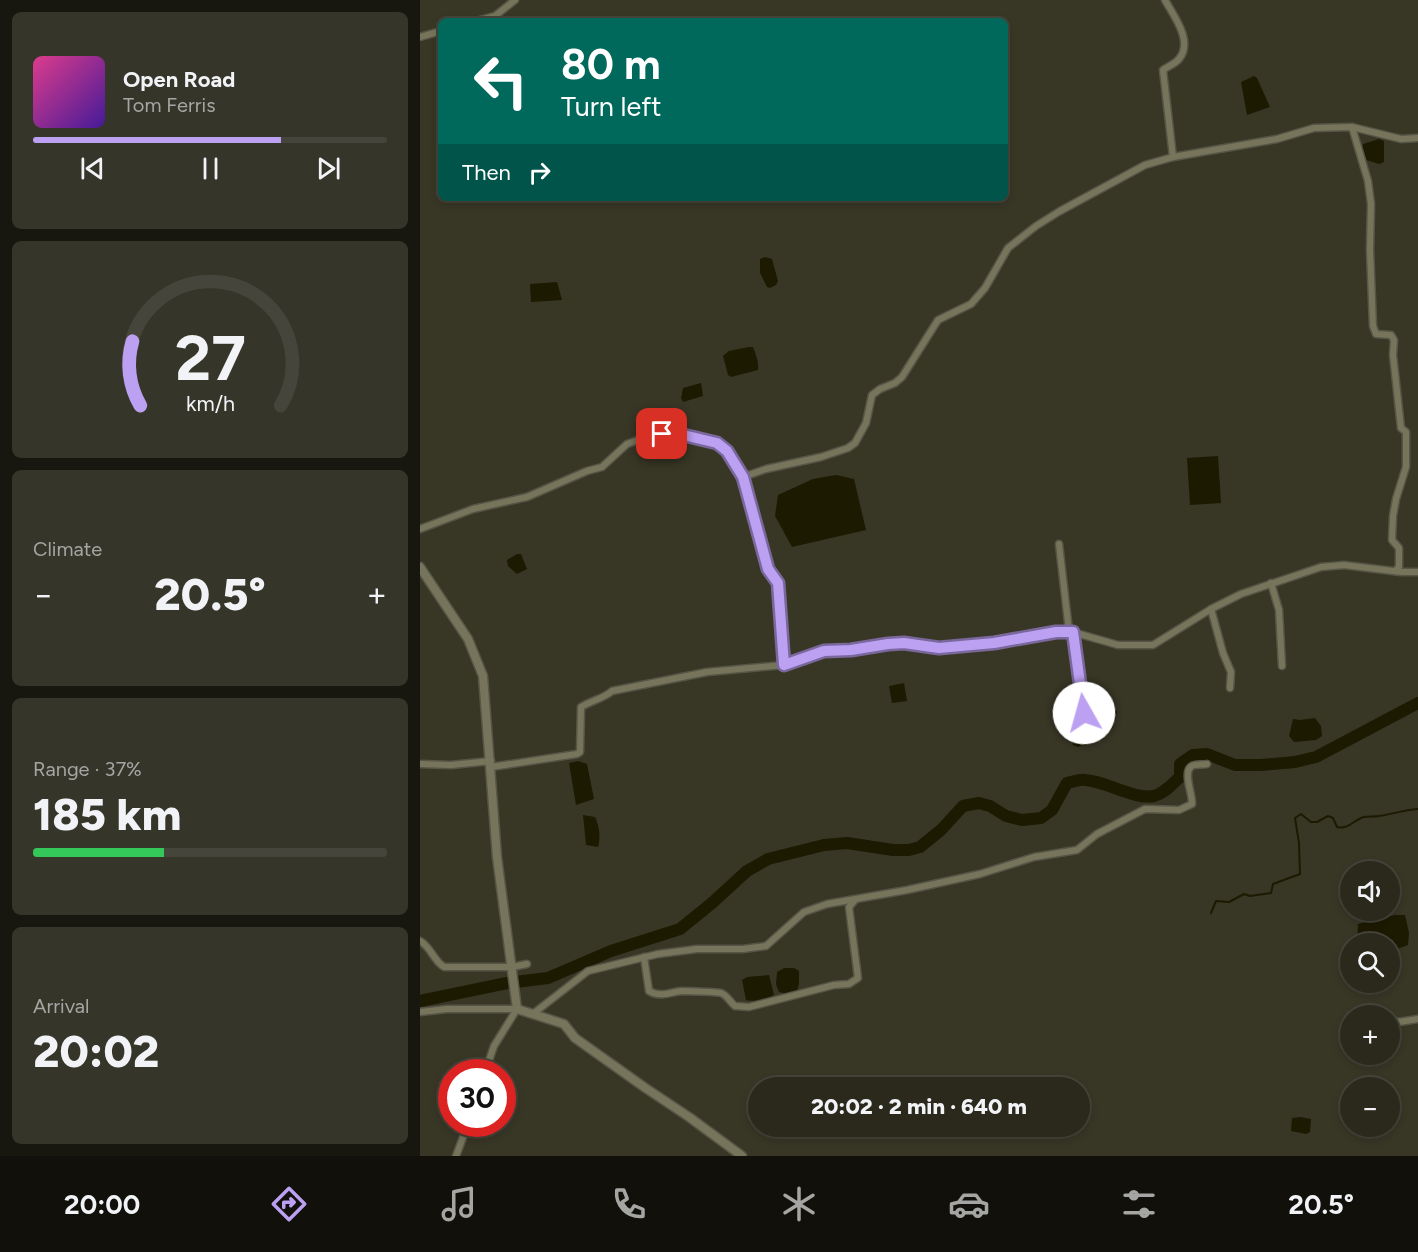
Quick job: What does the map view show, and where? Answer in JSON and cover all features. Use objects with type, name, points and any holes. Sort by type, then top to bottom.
[{"type":"street","points":[[487,18],[495,16],[515,0]]},
{"type":"street","points":[[1165,0],[1182,27],[1183,45],[1179,59],[1163,70],[1173,157]]},
{"type":"street","points":[[420,37],[438,32]]},
{"type":"street","points":[[1352,127],[1366,173],[1371,204],[1373,326],[1376,334],[1391,335],[1395,340],[1393,359],[1401,428],[1406,432],[1406,467],[1393,516],[1392,540],[1399,548],[1399,567],[1395,571]]},
{"type":"street","points":[[743,477],[765,469],[820,457],[848,448],[855,443],[866,423],[872,395],[880,388],[895,383],[902,377],[938,320],[971,304],[985,288],[1008,248],[1060,211],[1145,165],[1173,157],[1277,139],[1314,128],[1352,127],[1401,139],[1418,138]]},
{"type":"street","points":[[420,529],[473,509],[527,497],[587,471],[602,467],[627,444],[649,436],[675,433],[717,443],[727,451],[743,477],[768,569],[778,583],[784,665]]},
{"type":"street","points":[[1059,543],[1084,713]]},
{"type":"street","points":[[420,764],[491,764],[577,754],[580,752],[581,707],[591,701],[604,698],[612,691],[707,672],[784,665],[824,651],[904,643],[939,648],[994,643],[1071,631],[1118,645],[1153,645],[1211,609],[1241,594],[1321,567],[1344,565],[1418,572]]},
{"type":"street","points":[[420,567],[468,639],[483,676],[497,857],[517,1009],[494,1046],[490,1059]]},
{"type":"street","points":[[1271,583],[1279,610],[1282,666]]},
{"type":"street","points":[[1211,609],[1223,653],[1231,672],[1230,688]]},
{"type":"street","points":[[534,1013],[588,971],[644,957],[697,949],[743,949],[766,946],[804,912],[827,904],[980,873],[1034,857],[1077,850],[1097,834],[1145,809],[1179,810],[1192,804],[1187,778],[1189,769],[1192,766],[1207,764]]},
{"type":"street","points":[[644,957],[649,991],[656,995],[681,991],[718,992],[726,996],[735,1006],[749,1006],[834,985],[849,984],[858,978],[849,907],[855,900]]},
{"type":"street","points":[[420,941],[430,949],[436,962],[444,967],[513,971],[526,964]]},
{"type":"street","points":[[420,1012],[447,1009],[517,1009],[564,1024],[575,1038],[689,1116],[742,1156]]},
{"type":"street","points":[[1400,1022],[1418,1019]]},
{"type":"street","points":[[456,1156],[463,1137]]},
{"type":"shaded area","points":[[1254,76],[1270,107],[1247,115],[1241,82]]},
{"type":"shaded area","points":[[1379,139],[1384,141],[1384,162],[1379,164],[1366,160],[1361,150],[1363,144]]},
{"type":"shaded area","points":[[765,257],[772,259],[778,281],[770,288],[767,287],[760,273],[760,259]]},
{"type":"shaded area","points":[[557,282],[562,300],[531,302],[530,284]]},
{"type":"shaded area","points":[[753,347],[758,361],[758,370],[731,377],[728,375],[723,356],[729,351]]},
{"type":"shaded area","points":[[701,383],[703,396],[683,402],[681,398],[683,388]]},
{"type":"shaded area","points":[[1218,456],[1221,503],[1190,505],[1187,458]]},
{"type":"shaded area","points":[[836,475],[854,479],[866,530],[792,547],[775,516],[778,495],[813,479]]},
{"type":"shaded area","points":[[521,554],[527,569],[517,574],[508,566],[507,560]]},
{"type":"shaded area","points":[[904,683],[907,701],[892,703],[889,686]]},
{"type":"shaded area","points":[[1114,708],[1117,712],[1113,728],[1108,729],[1100,723],[1108,709]]},
{"type":"shaded area","points":[[1315,718],[1321,726],[1322,736],[1316,740],[1294,742],[1289,736],[1293,719]]},
{"type":"shaded area","points":[[1083,722],[1087,743],[1078,747],[1073,745],[1069,724]]},
{"type":"shaded area","points":[[578,761],[587,764],[594,799],[576,805],[569,763]]},
{"type":"shaded area","points":[[583,815],[595,817],[599,831],[598,847],[586,845]]},
{"type":"shaded area","points":[[1400,915],[1405,915],[1409,933],[1408,945],[1400,948],[1400,933],[1358,933],[1358,924],[1370,921],[1400,921]]},
{"type":"shaded area","points":[[784,968],[794,968],[799,971],[797,991],[787,994],[779,992],[776,984],[777,972]]},
{"type":"shaded area","points":[[769,975],[774,995],[760,1000],[746,1000],[742,980],[747,977]]},
{"type":"shaded area","points":[[1292,1118],[1311,1119],[1310,1132],[1306,1134],[1291,1131]]},
{"type":"waterway","points":[[420,1001],[507,983],[548,978],[611,951],[680,929],[747,871],[768,859],[824,845],[847,843],[909,850],[920,847],[941,830],[963,806],[979,803],[990,806],[1006,816],[1022,820],[1041,818],[1052,810],[1067,783],[1078,780],[1093,781],[1146,797],[1154,796],[1165,791],[1180,777],[1180,764],[1193,755],[1207,754],[1235,765],[1295,762],[1316,757],[1418,703]]},
{"type":"waterway","points":[[1211,913],[1216,901],[1229,902],[1244,894],[1250,896],[1271,893],[1273,884],[1300,874],[1295,818],[1301,814],[1311,822],[1317,822],[1328,816],[1333,818],[1337,827],[1341,828],[1364,817],[1418,809]]},
{"type":"route","points":[[662,434],[675,433],[717,443],[727,451],[743,477],[768,569],[778,583],[784,665],[824,651],[904,643],[939,648],[994,643],[1069,631],[1073,632],[1084,713]]}]
